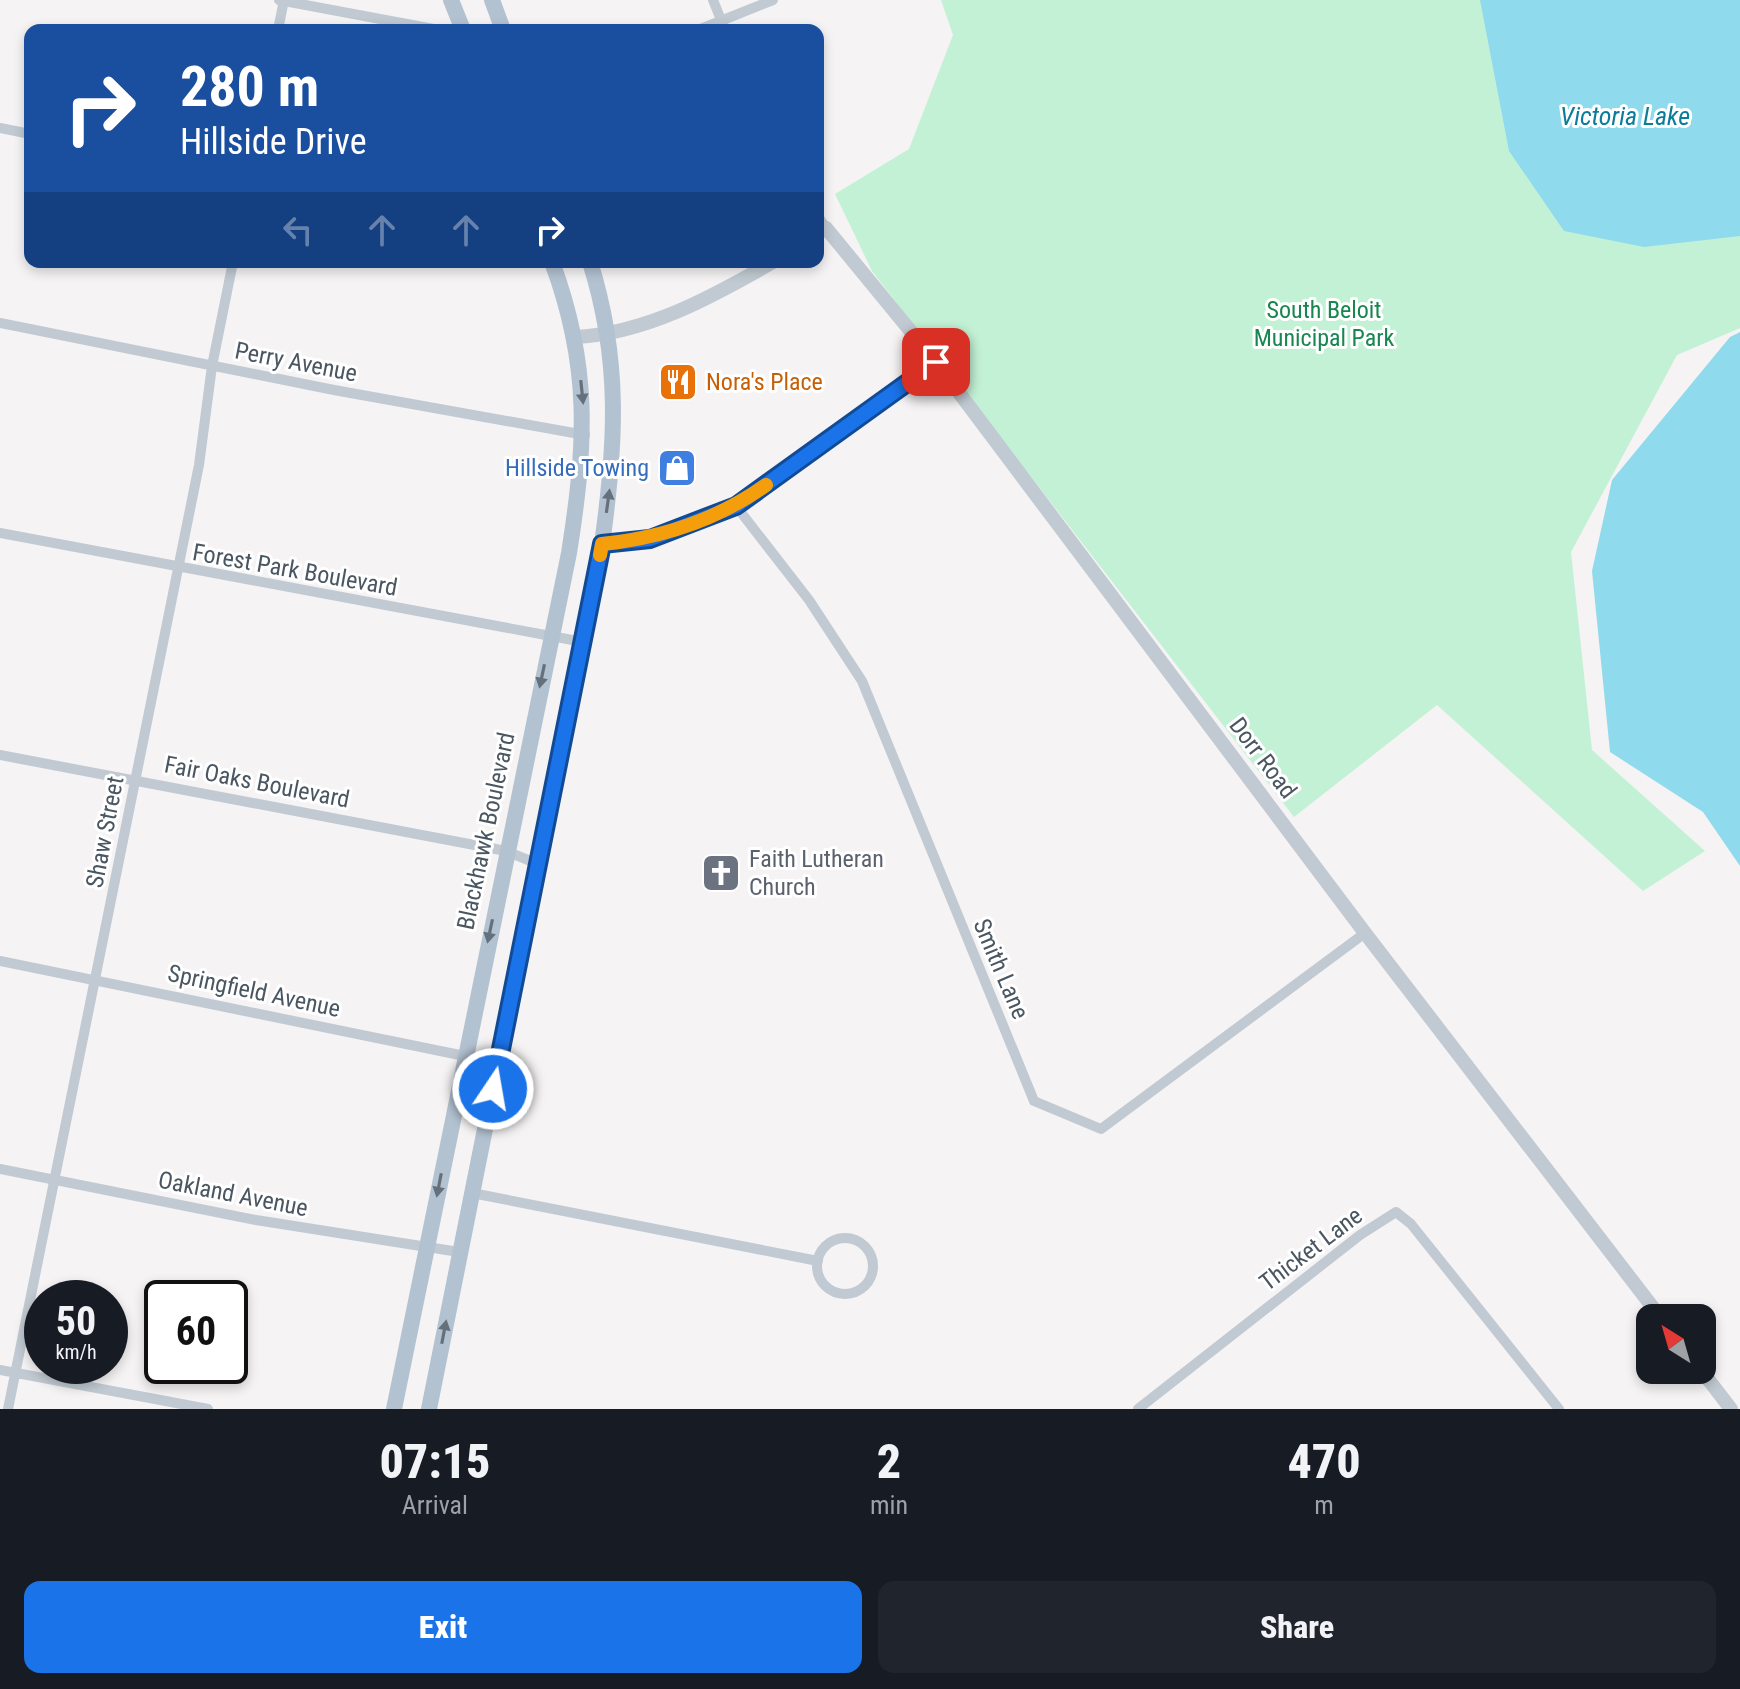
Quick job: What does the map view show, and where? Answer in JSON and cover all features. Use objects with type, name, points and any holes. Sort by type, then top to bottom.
[{"type":"main road","points":[[451,0],[461,24]]},
{"type":"main road","points":[[492,0],[501,24]]},
{"type":"main road","name":"Blackhawk Boulevard","points":[[394,1409],[569,553],[585,435],[574,337],[554,268]]},
{"type":"main road","points":[[429,1409],[602,544],[615,448],[615,401],[608,336],[591,268]]},
{"type":"street","points":[[279,24],[282,0],[408,24]]},
{"type":"street","points":[[713,0],[723,24]]},
{"type":"street","points":[[725,24],[773,0]]},
{"type":"street","points":[[0,128],[24,133]]},
{"type":"street","name":"Dorr Road","points":[[824,230],[936,362],[1365,933],[1650,1304]]},
{"type":"street","name":"Shaw Street","points":[[8,1409],[52,1178],[96,978],[199,465],[212,366],[232,268]]},
{"type":"street","points":[[574,337],[608,336],[643,325],[761,268]]},
{"type":"street","name":"Perry Avenue","points":[[0,323],[585,435]]},
{"type":"street","points":[[602,544],[650,539],[736,506],[936,362]]},
{"type":"street","name":"Smith Lane","points":[[736,506],[809,600],[862,681],[1034,1101],[1101,1129],[1365,933]]},
{"type":"street","name":"Forest Park Boulevard","points":[[0,533],[583,642]]},
{"type":"street","name":"Fair Oaks Boulevard","points":[[0,755],[136,778],[506,851],[538,864]]},
{"type":"street","name":"Springfield Avenue","points":[[0,961],[96,978],[499,1063]]},
{"type":"street","name":"Oakland Avenue","points":[[0,1169],[256,1220],[459,1252]]},
{"type":"street","points":[[472,1193],[818,1261]]},
{"type":"street","name":"Thicket Lane","points":[[1138,1409],[1360,1235],[1396,1212],[1411,1224],[1559,1409]]},
{"type":"street","points":[[848,1238],[864,1245],[873,1261],[873,1270],[870,1279],[857,1291],[839,1293],[823,1284],[818,1261],[830,1242],[848,1238]]},
{"type":"street","points":[[0,1370],[208,1409]]},
{"type":"street","points":[[1712,1384],[1731,1409]]},
{"type":"green space","name":"South Beloit Municipal Park","points":[[941,0],[1740,0],[1740,328],[1677,355],[1571,552],[1592,750],[1705,851],[1643,891],[1437,705],[1294,817],[872,271],[835,194],[909,149],[953,35]]},
{"type":"water","name":"Victoria Lake","points":[[1480,0],[1740,0],[1740,236],[1644,247],[1564,231],[1509,151]]},
{"type":"water","points":[[1740,332],[1740,866],[1703,812],[1610,752],[1592,571],[1612,480],[1730,337]]},
{"type":"slow traffic","points":[[600,555],[602,544],[650,539],[736,506],[766,485]]},
{"type":"place","name":"Nora's Place","points":[[678,382]]},
{"type":"place","name":"Hillside Towing","points":[[677,468]]},
{"type":"place","name":"Faith Lutheran Church","points":[[721,873]]},
{"type":"route","points":[[493,1089],[602,544],[650,539],[736,506],[936,362]]}]
